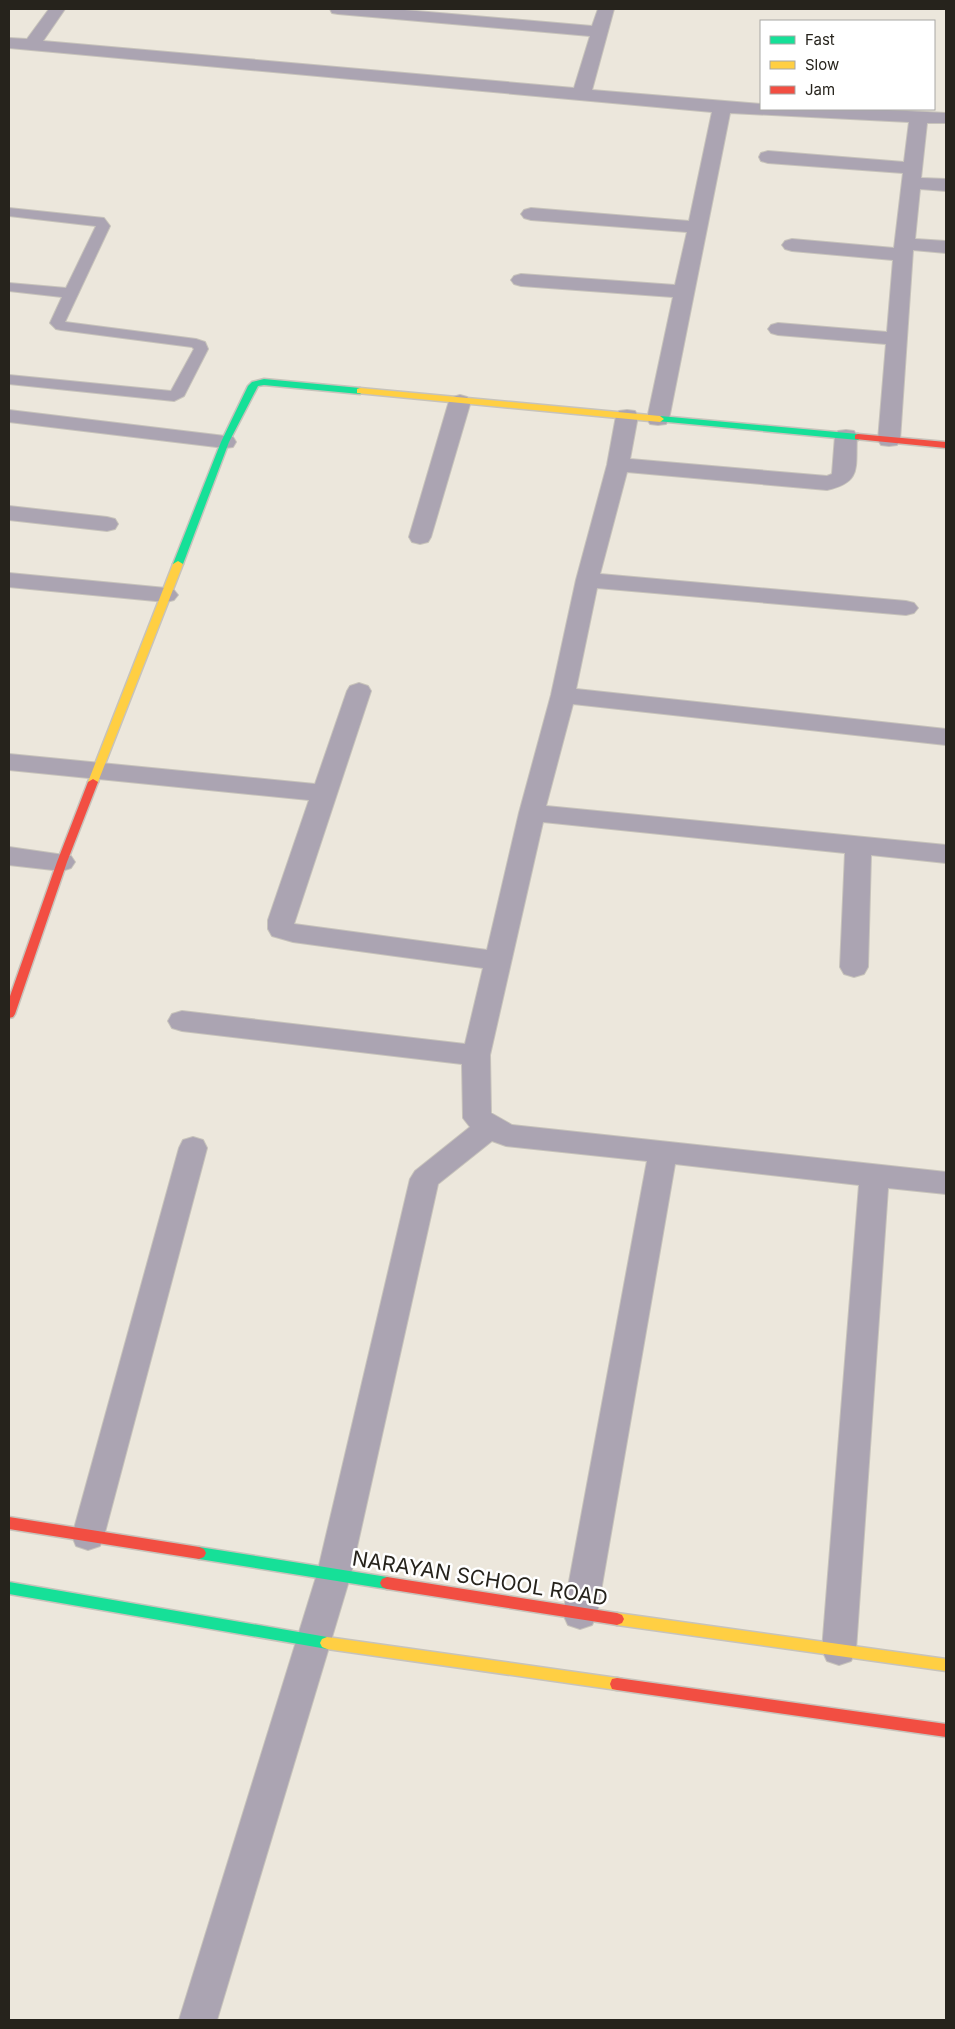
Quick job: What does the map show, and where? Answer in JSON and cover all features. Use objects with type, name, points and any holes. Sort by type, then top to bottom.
[{"type":"street","points":[[32,45],[57,9]]},
{"type":"street","points":[[338,9],[599,32]]},
{"type":"street","points":[[582,93],[606,9]]},
{"type":"street","points":[[9,43],[722,107],[760,109]]},
{"type":"street","points":[[658,419],[722,107]]},
{"type":"street","points":[[788,110],[946,118]]},
{"type":"street","points":[[889,440],[903,250],[919,116]]},
{"type":"street","points":[[768,157],[912,175],[946,185]]},
{"type":"street","points":[[531,214],[697,227]]},
{"type":"street","points":[[792,245],[903,250],[946,247]]},
{"type":"street","points":[[521,280],[684,292]]},
{"type":"street","points":[[778,330],[896,340]]},
{"type":"street","points":[[9,1014],[15,980],[98,772],[225,442],[251,388],[255,384],[264,382],[946,445]]},
{"type":"street","points":[[420,537],[460,401]]},
{"type":"street","points":[[9,416],[225,442]]},
{"type":"street","points":[[628,416],[618,465],[587,580],[563,695],[532,813],[476,1055],[477,1118],[506,1135],[946,1183]]},
{"type":"street","points":[[618,465],[828,483],[837,481],[843,476],[846,436]]},
{"type":"street","points":[[9,513],[107,524]]},
{"type":"street","points":[[9,580],[166,594]]},
{"type":"street","points":[[587,580],[906,608]]},
{"type":"street","points":[[359,691],[281,920],[281,930],[498,962]]},
{"type":"street","points":[[563,695],[946,737]]},
{"type":"street","points":[[9,762],[323,793]]},
{"type":"street","points":[[532,813],[946,854]]},
{"type":"street","points":[[854,967],[858,844]]},
{"type":"street","points":[[9,856],[62,862]]},
{"type":"street","points":[[182,1021],[476,1055]]},
{"type":"street","points":[[198,2020],[334,1574],[426,1179],[491,1126]]},
{"type":"street","points":[[88,1536],[193,1148]]},
{"type":"street","points":[[580,1614],[663,1151]]},
{"type":"street","points":[[839,1650],[874,1174]]},
{"type":"street","name":"NARAYAN SCHOOL ROAD","points":[[9,1523],[580,1614],[946,1665]]},
{"type":"street","points":[[9,1588],[314,1641],[946,1731]]},
{"type":"lane","points":[[9,212],[99,221],[102,223],[103,226],[57,320],[57,324],[196,342],[200,345],[201,349],[179,393],[167,397],[9,380]]},
{"type":"lane","points":[[9,287],[70,293]]},
{"type":"traffic: fast","points":[[178,564],[225,442],[251,388],[255,384],[264,382],[360,391]]},
{"type":"traffic: fast","points":[[660,419],[858,437]]},
{"type":"traffic: fast","points":[[199,1553],[387,1583]]},
{"type":"traffic: fast","points":[[9,1588],[327,1643]]},
{"type":"traffic: slow","points":[[360,391],[660,419]]},
{"type":"traffic: slow","points":[[93,782],[178,564]]},
{"type":"traffic: slow","points":[[617,1619],[946,1665]]},
{"type":"traffic: slow","points":[[327,1643],[617,1684]]},
{"type":"traffic: jam","points":[[858,437],[946,445]]},
{"type":"traffic: jam","points":[[9,1014],[62,862],[93,782]]},
{"type":"traffic: jam","points":[[9,1523],[199,1553]]},
{"type":"traffic: jam","points":[[387,1583],[617,1619]]},
{"type":"traffic: jam","points":[[617,1684],[946,1731]]}]
